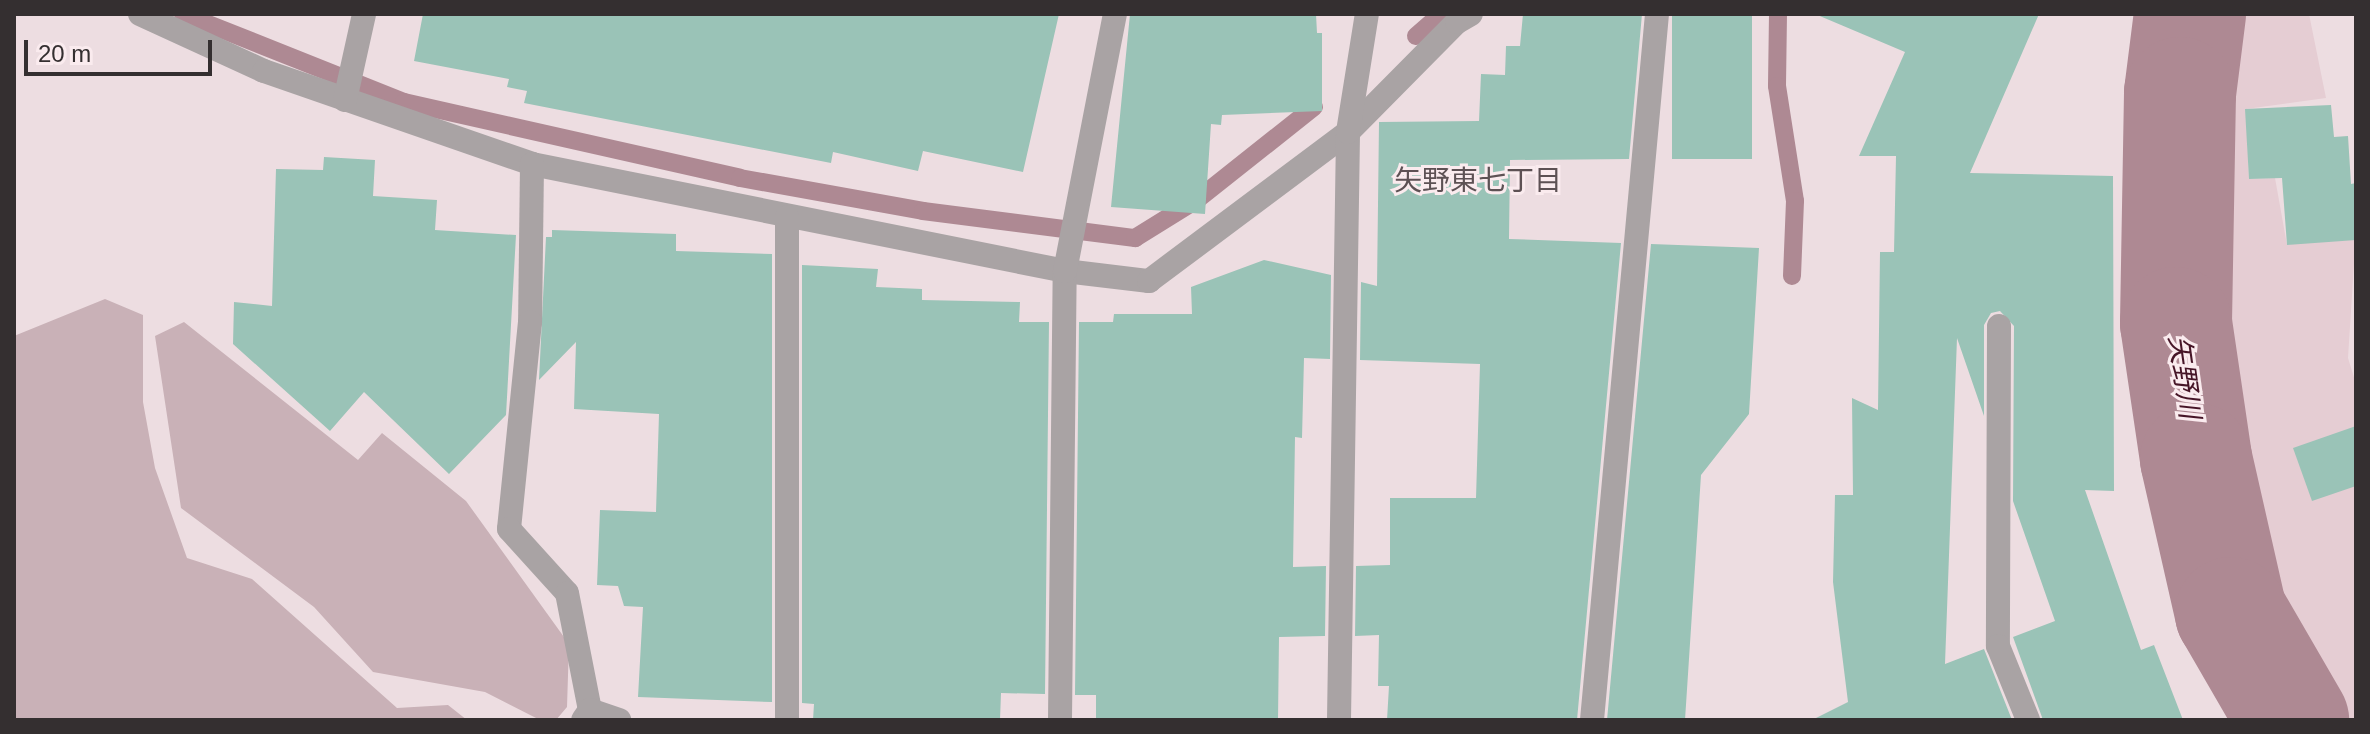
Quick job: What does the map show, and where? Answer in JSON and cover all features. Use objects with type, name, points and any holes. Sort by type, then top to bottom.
[{"type":"street","points":[[140,14],[204,46],[345,100],[532,164],[1065,271],[1149,281],[1348,132],[1471,14]]},
{"type":"street","points":[[345,100],[364,14]]},
{"type":"street","points":[[1060,720],[1065,271],[1115,14]]},
{"type":"street","points":[[1339,720],[1348,132],[1367,14]]},
{"type":"street","points":[[1592,720],[1657,14]]},
{"type":"street","points":[[532,164],[530,322],[509,529],[567,593],[587,715],[619,720]]},
{"type":"street","points":[[787,217],[787,720]]},
{"type":"street","points":[[1999,326],[1998,646],[2028,720]]},
{"type":"shaded area","points":[[2242,14],[2309,14],[2326,98],[2246,109],[2249,179],[2275,178],[2287,245],[2356,232],[2348,358],[2356,384],[2356,720],[2344,720],[2327,702],[2255,537],[2229,423],[2231,49]]},
{"type":"shaded area","points":[[105,299],[143,315],[143,402],[155,468],[187,558],[252,579],[397,708],[448,705],[467,720],[14,720],[14,336]]},
{"type":"shaded area","points":[[184,322],[358,460],[382,433],[466,501],[569,644],[567,707],[556,720],[540,720],[485,692],[373,672],[314,607],[181,508],[155,336]]},
{"type":"building","points":[[423,14],[1059,14],[1023,172],[923,151],[918,171],[833,152],[831,163],[524,103],[527,91],[507,87],[509,79],[414,61]]},
{"type":"building","points":[[1130,14],[1316,14],[1317,33],[1322,33],[1322,111],[1222,115],[1221,125],[1211,124],[1205,214],[1111,207]]},
{"type":"building","points":[[1523,14],[1642,14],[1629,159],[1510,160],[1509,239],[1621,243],[1577,720],[1387,720],[1389,686],[1378,686],[1379,635],[1355,636],[1356,566],[1390,565],[1390,498],[1476,498],[1480,364],[1360,360],[1361,282],[1377,286],[1379,122],[1479,121],[1481,74],[1505,75],[1506,46],[1520,46]]},
{"type":"building","points":[[1672,14],[1752,14],[1752,159],[1672,159]]},
{"type":"building","points":[[1815,14],[2039,14],[1970,173],[2113,176],[2114,491],[2085,490],[2141,650],[2154,645],[2183,720],[2043,720],[2013,637],[2055,621],[2013,501],[2014,326],[2000,311],[1991,313],[1984,325],[1984,416],[1957,338],[1945,664],[1984,649],[2012,720],[1812,720],[1848,702],[1833,582],[1835,495],[1853,495],[1852,398],[1878,410],[1880,252],[1894,252],[1896,156],[1859,156],[1905,52]]},
{"type":"building","points":[[2331,105],[2334,137],[2348,136],[2351,184],[2356,183],[2356,240],[2287,245],[2282,178],[2249,179],[2245,109]]},
{"type":"building","points":[[324,157],[375,160],[373,196],[437,200],[435,230],[516,235],[506,415],[449,474],[364,392],[330,431],[233,344],[234,302],[272,306],[276,169],[323,170]]},
{"type":"building","points":[[552,230],[676,234],[676,251],[772,254],[772,702],[638,697],[643,607],[624,606],[618,586],[597,585],[600,510],[656,512],[659,414],[574,409],[576,342],[539,380],[546,237],[552,237]]},
{"type":"building","points":[[1651,244],[1759,248],[1749,414],[1701,475],[1685,720],[1607,720]]},
{"type":"building","points":[[1264,260],[1331,275],[1330,359],[1304,358],[1302,438],[1295,437],[1293,567],[1326,566],[1325,636],[1279,637],[1278,720],[1096,720],[1096,695],[1075,695],[1079,322],[1113,322],[1114,314],[1192,314],[1191,287]]},
{"type":"building","points":[[802,265],[878,269],[876,287],[922,289],[922,300],[1020,302],[1019,322],[1049,322],[1045,694],[1001,693],[1000,720],[813,720],[814,704],[802,703]]},
{"type":"building","points":[[2356,426],[2356,486],[2312,501],[2293,448]]},
{"type":"waterway","points":[[183,14],[404,102],[740,178],[923,211],[1135,238],[1198,199],[1314,107]]},
{"type":"waterway","points":[[1416,36],[1441,14]]},
{"type":"waterway","points":[[1778,14],[1777,86],[1795,201],[1792,276]]},
{"type":"waterway","name":"矢野川","points":[[2190,14],[2180,93],[2176,323],[2196,459],[2231,613],[2293,720]]},
{"type":"district","name":"矢野東七丁目","points":[[1478,181]]}]
